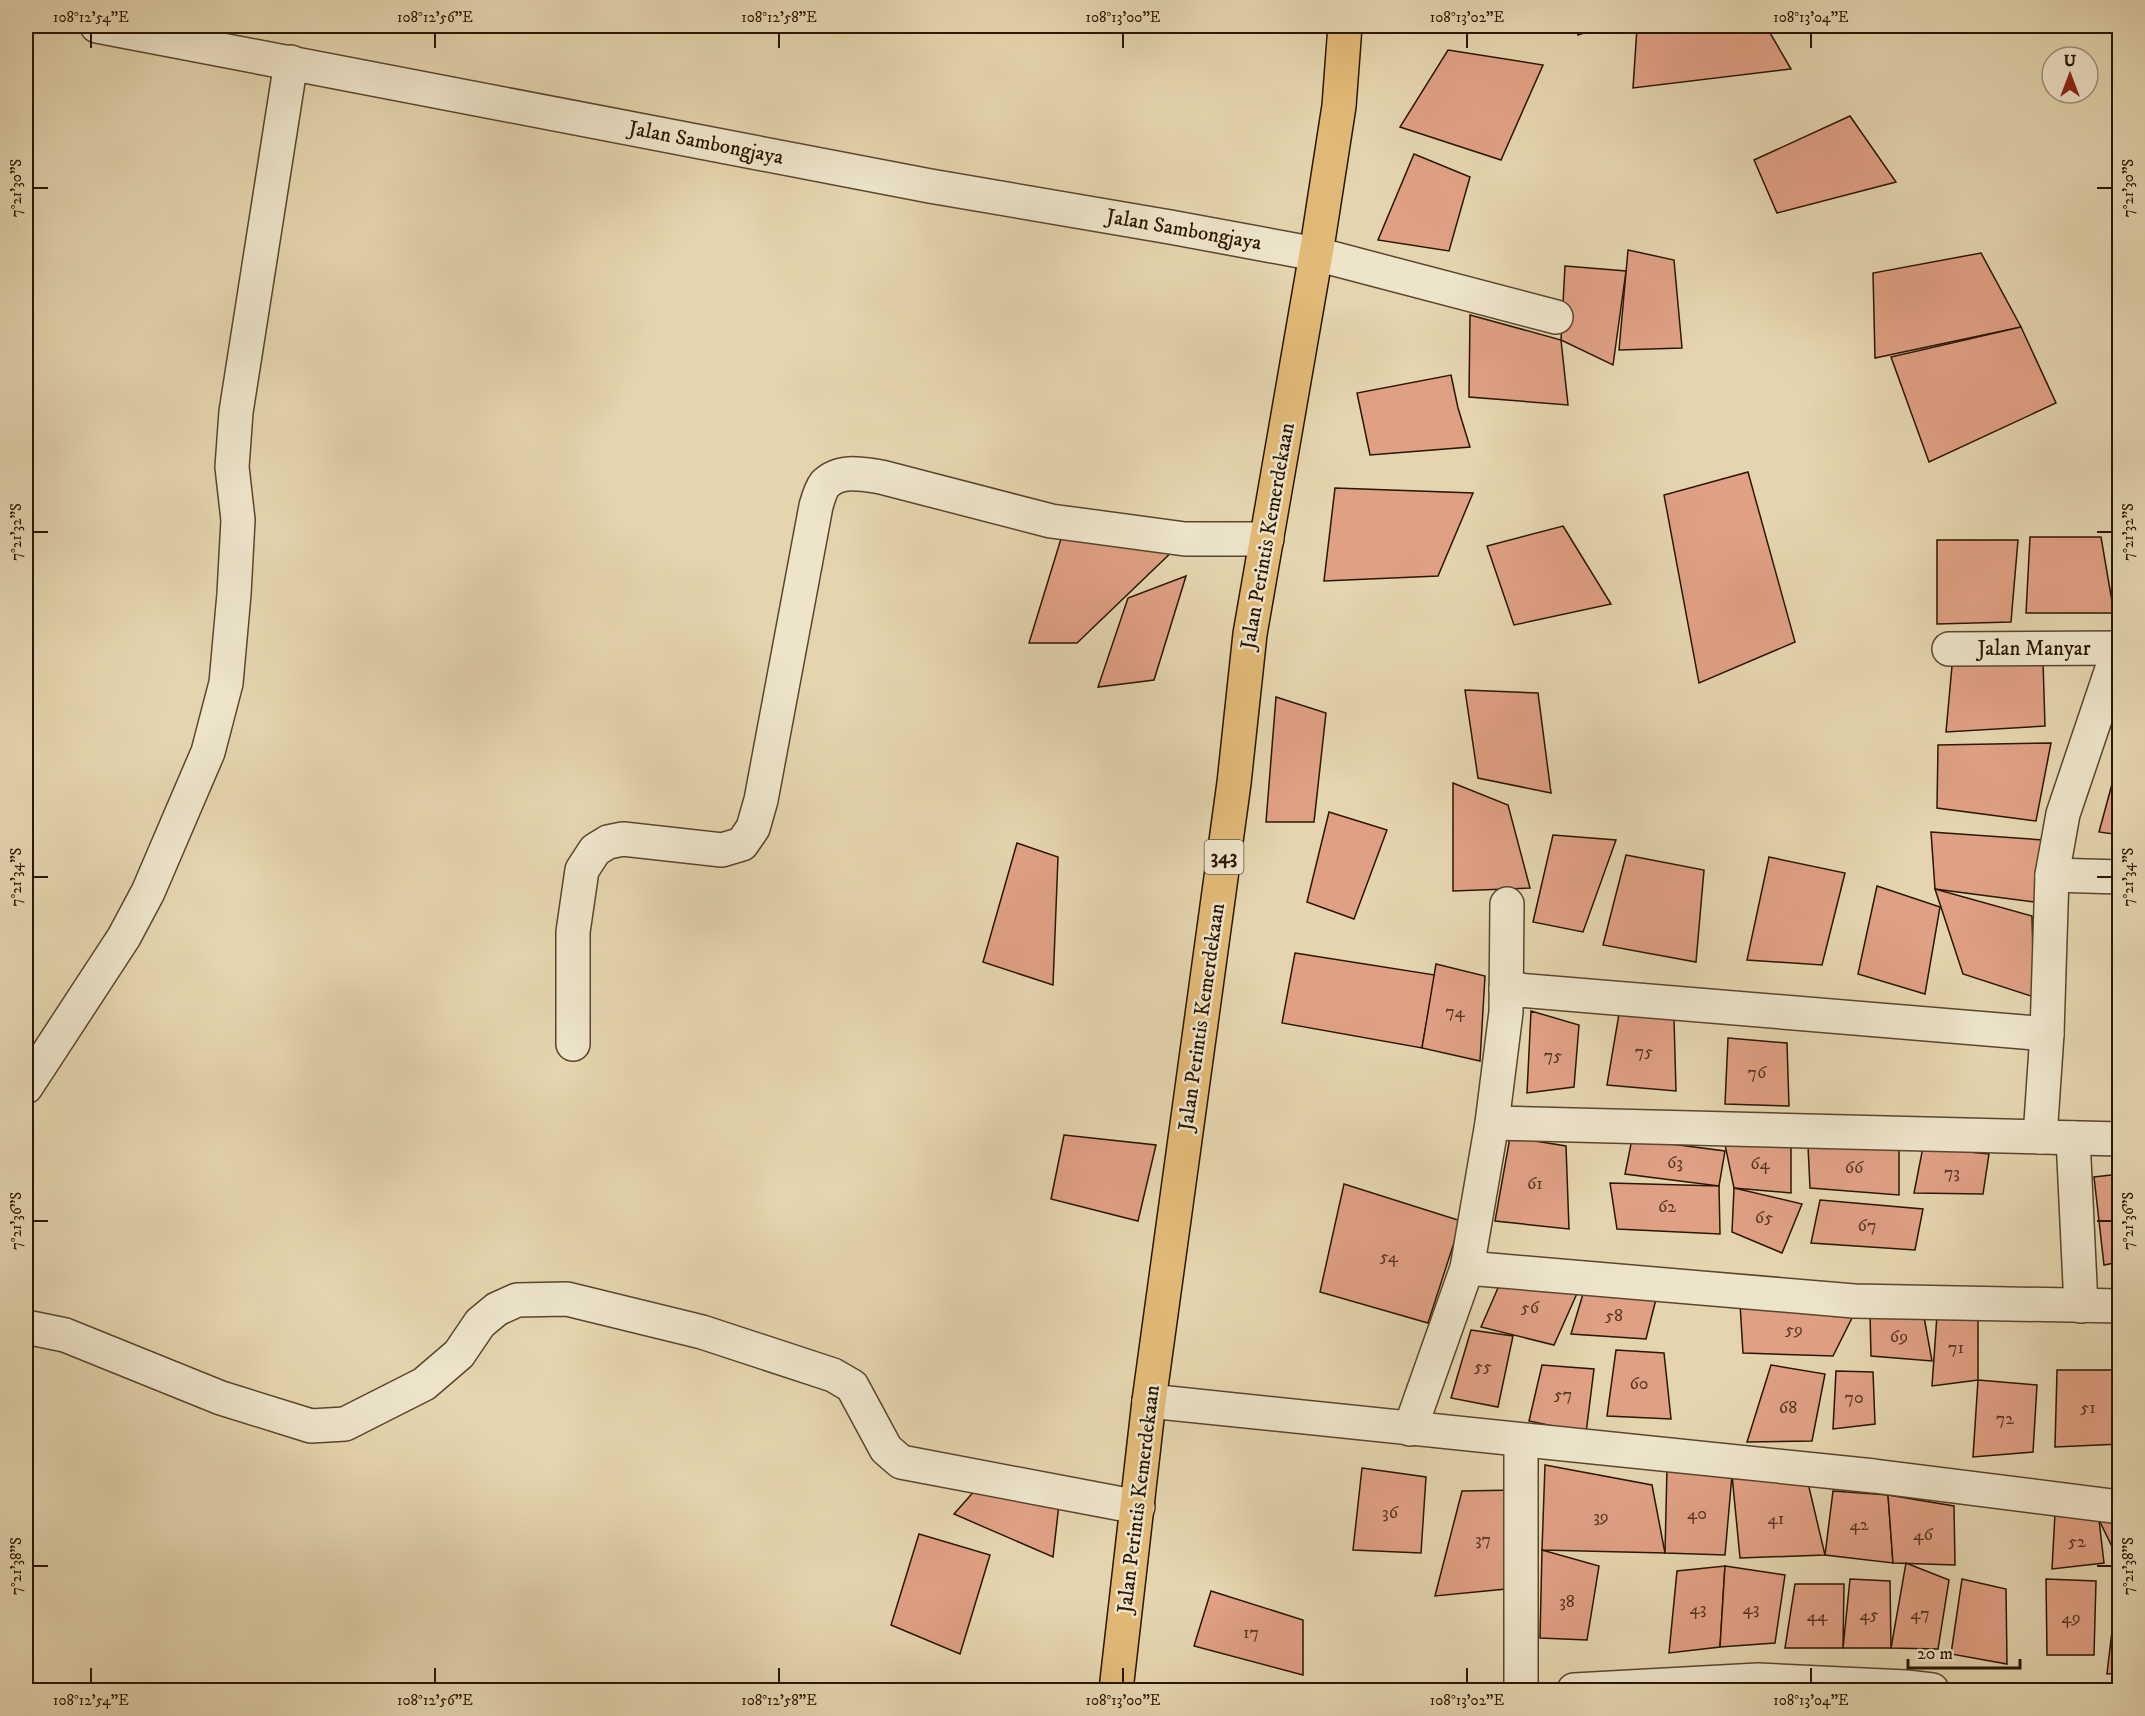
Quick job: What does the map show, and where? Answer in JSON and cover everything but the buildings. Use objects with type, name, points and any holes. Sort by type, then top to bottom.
[{"type":"main road","name":"Jalan Perintis Kemerdekaan","points":[[1116,1690],[1149,1401],[1233,794],[1250,634],[1316,254],[1339,106],[1345,26]]},
{"type":"street","name":"Jalan Sambongjaya","points":[[97,26],[918,184],[1316,254],[1556,317]]},
{"type":"street","points":[[26,1087],[124,937],[148,892],[208,752],[226,683],[238,520],[232,467],[236,412],[291,62]]},
{"type":"street","points":[[573,1044],[573,932],[582,870],[595,850],[608,842],[623,839],[722,850],[742,844],[753,828],[761,800],[816,506],[824,485],[838,476],[855,473],[881,477],[1052,520],[1185,539],[1268,539]]},
{"type":"street","points":[[2040,1137],[2047,1034],[2052,875],[2063,814],[2119,648]]},
{"type":"street","name":"Jalan Manyar","points":[[1949,650],[2119,648]]},
{"type":"street","points":[[2052,875],[2120,877]]},
{"type":"street","points":[[1410,1429],[1467,1268],[1492,1123],[1506,1012],[1507,904]]},
{"type":"street","points":[[1506,989],[2047,1034]]},
{"type":"street","points":[[1492,1123],[2120,1139]]},
{"type":"street","points":[[2073,1138],[2081,1306]]},
{"type":"street","points":[[1467,1268],[1854,1301],[2120,1306]]},
{"type":"street","points":[[26,1327],[66,1335],[221,1398],[311,1426],[345,1425],[424,1384],[459,1354],[480,1323],[497,1309],[517,1300],[567,1299],[702,1332],[833,1375],[852,1386],[886,1449],[901,1462],[1138,1507]]},
{"type":"street","points":[[1149,1401],[1874,1476],[2120,1507]]},
{"type":"street","points":[[1521,1441],[1521,1690]]},
{"type":"street","points":[[1574,1690],[1758,1680],[1932,1690]]}]
